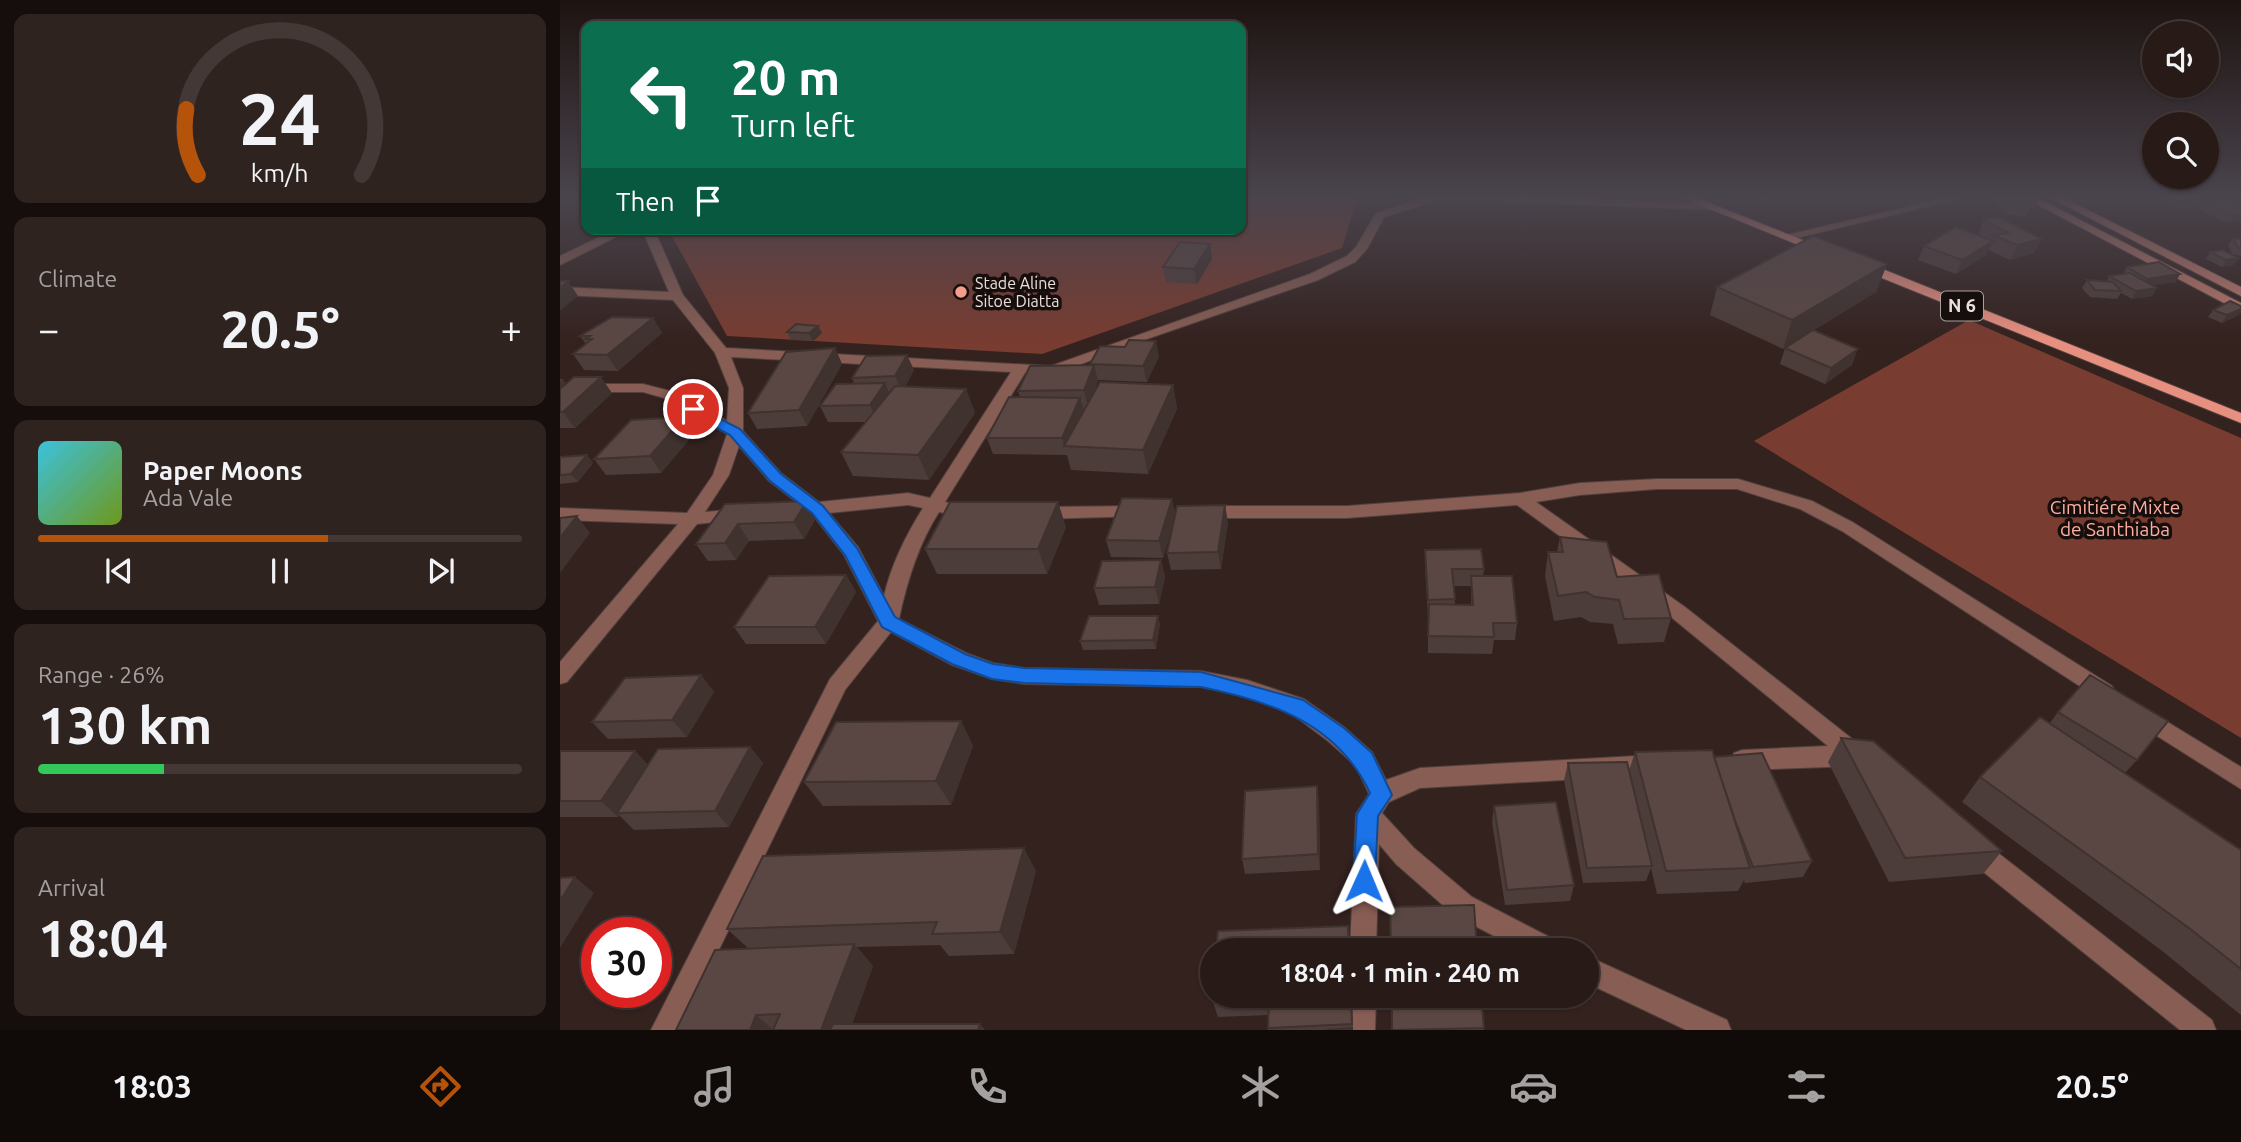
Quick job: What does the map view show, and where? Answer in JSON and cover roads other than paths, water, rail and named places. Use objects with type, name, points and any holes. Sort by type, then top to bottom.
[{"type":"main road","name":"N 6","points":[[1809,244],[2241,418]]},
{"type":"street","points":[[560,261],[595,244]]},
{"type":"street","points":[[560,676],[692,519],[721,475],[735,432],[736,388],[722,352],[677,296],[655,244]]},
{"type":"street","points":[[722,352],[1018,371],[1053,370],[1072,366],[1139,337],[1314,277],[1351,259],[1365,244]]},
{"type":"street","points":[[2118,244],[2241,308]]},
{"type":"street","points":[[2147,244],[2241,292]]},
{"type":"street","points":[[560,290],[677,296]]},
{"type":"street","points":[[665,1030],[838,685],[888,622],[898,581],[919,529],[1018,371]]},
{"type":"street","points":[[560,388],[643,388],[669,395],[735,432],[775,477],[817,509],[852,552],[888,622],[959,659],[992,671],[1024,676],[1201,679],[1247,688],[1296,705],[1336,734],[1364,759],[1374,804],[1364,938]]},
{"type":"street","points":[[1180,512],[1347,512],[1520,499],[1580,489],[1657,484],[1738,484],[1806,505],[1848,527],[2241,779]]},
{"type":"street","points":[[560,514],[692,519],[908,499],[937,504],[948,510],[985,513]]},
{"type":"street","points":[[1520,499],[1678,612],[1876,772]]},
{"type":"street","points":[[1027,513],[1152,512]]},
{"type":"street","points":[[1718,762],[1854,754]]},
{"type":"street","points":[[1374,804],[1398,785],[1420,778],[1678,764]]},
{"type":"street","points":[[1374,804],[1405,856],[1463,906],[1523,938]]},
{"type":"street","points":[[1952,832],[2202,1030]]},
{"type":"street","points":[[1599,975],[1716,1030]]},
{"type":"street","points":[[1361,1030],[1362,1008]]},
{"type":"place","name":"Stade Aline Sitoe Diatta","points":[[961,292]]},
{"type":"park label","name":"Cimitiére Mixte de Santhiaba","points":[[2115,518]]}]
